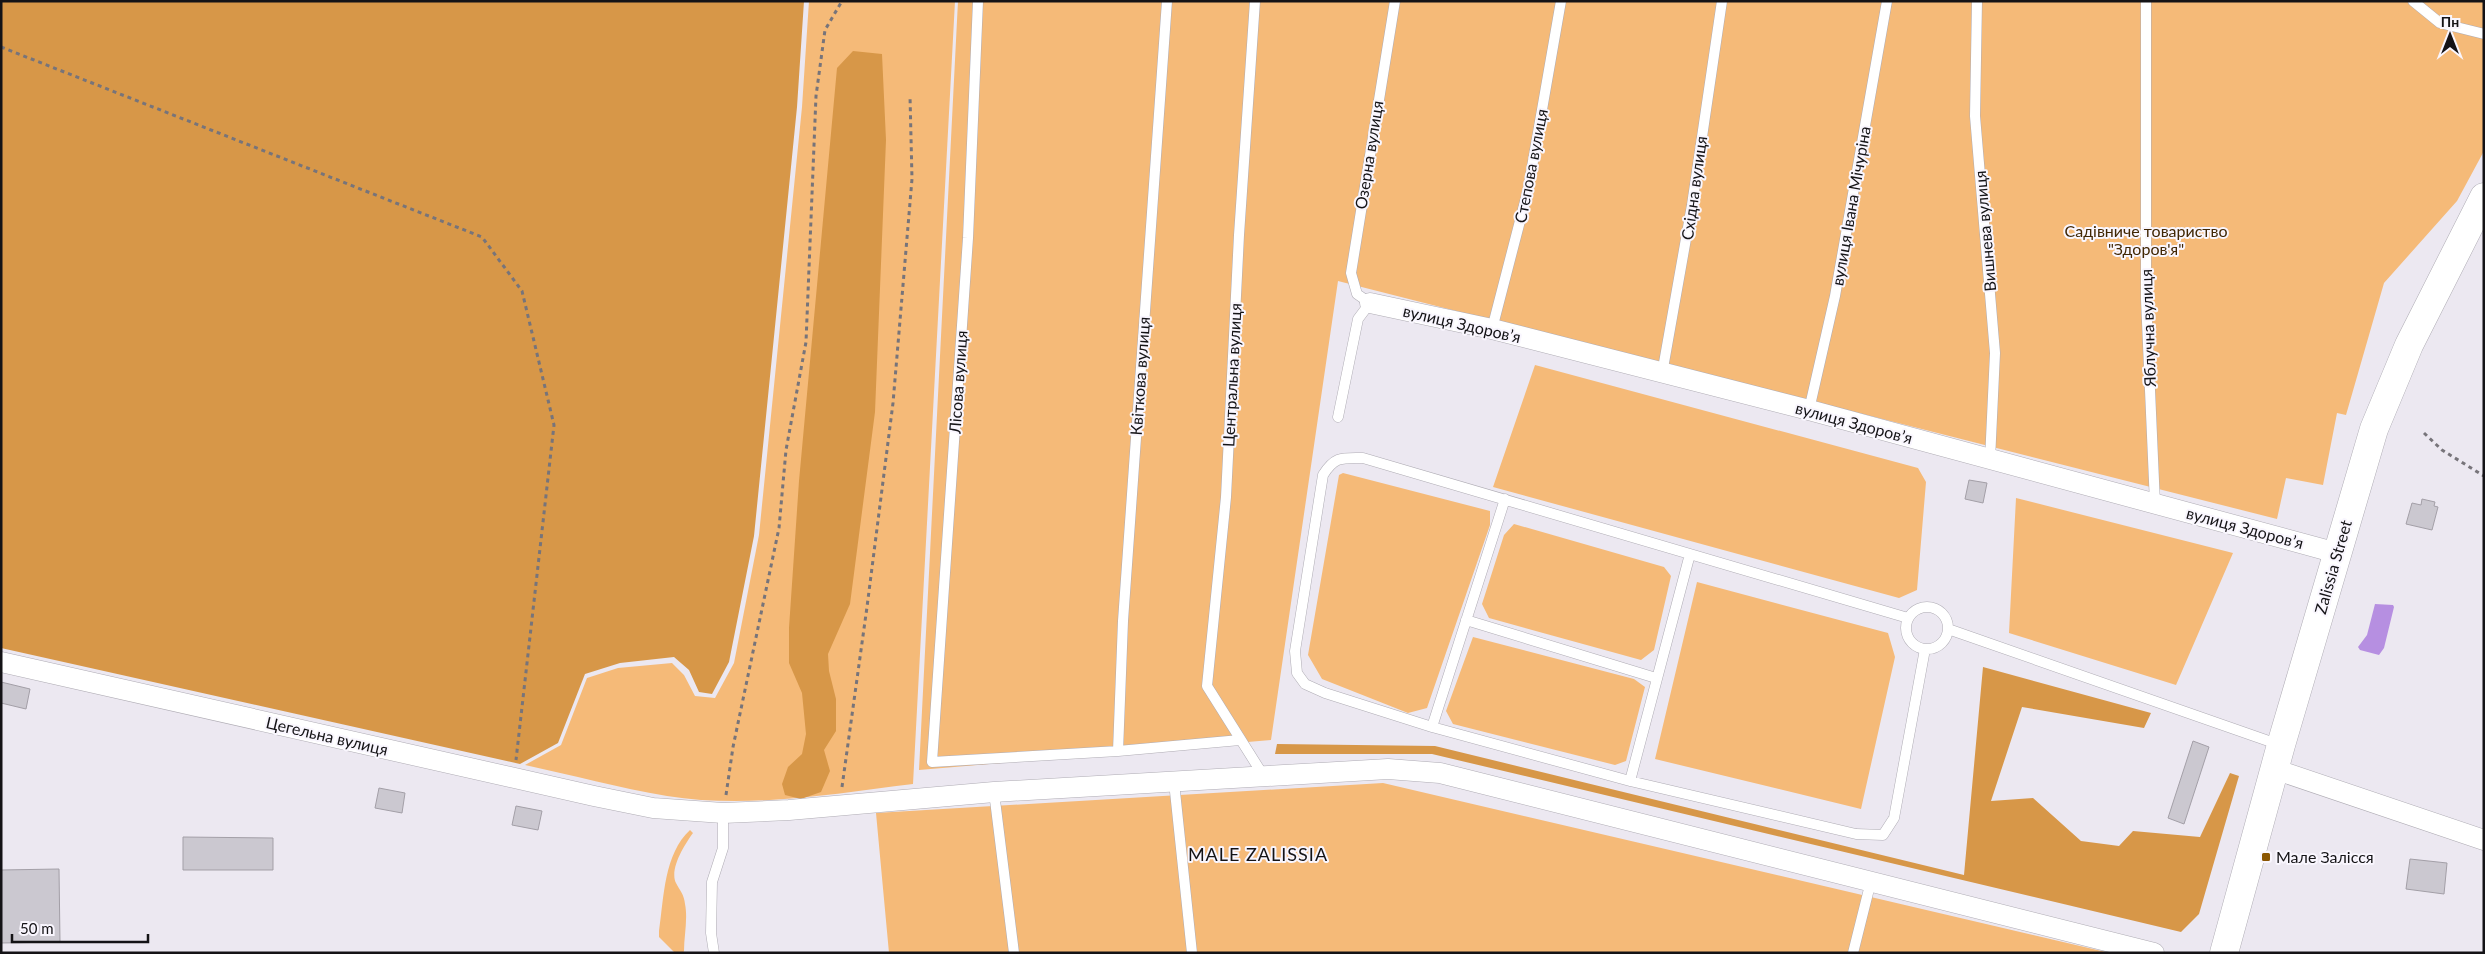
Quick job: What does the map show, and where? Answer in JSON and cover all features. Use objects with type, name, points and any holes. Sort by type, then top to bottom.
[{"type":"main road","name":"Zalissia Street","points":[[2224,953],[2337,553],[2381,411],[2409,344],[2481,210]]},
{"type":"street","name":"вулиця Здоровʼя","points":[[1370,303],[1492,329],[1662,374],[1809,410],[2337,553]]},
{"type":"street","name":"Цегельна вулиця","points":[[1,662],[653,808],[723,813],[789,810],[994,792],[1263,775],[1388,769],[1440,772],[2154,953]]},
{"type":"street","points":[[2278,757],[2484,840]]},
{"type":"lane","name":"Лісова вулиця","points":[[978,1],[968,238],[932,762],[1118,751]]},
{"type":"lane","name":"Квіткова вулиця","points":[[1118,751],[1123,621],[1167,1]]},
{"type":"lane","name":"Центральна вулиця","points":[[1255,1],[1239,235],[1226,497],[1207,686],[1263,775]]},
{"type":"lane","name":"Озерна вулиця","points":[[1370,303],[1357,294],[1351,273],[1395,1]]},
{"type":"lane","name":"Степова вулиця","points":[[1492,329],[1528,190],[1561,1]]},
{"type":"lane","name":"Східна вулиця","points":[[1662,374],[1692,205],[1722,1]]},
{"type":"lane","name":"вулиця Івана Мічуріна","points":[[1809,410],[1835,296],[1887,1]]},
{"type":"lane","name":"Вишнева вулиця","points":[[1977,1],[1975,116],[1995,353],[1990,460]]},
{"type":"lane","name":"Яблучна вулиця","points":[[2146,1],[2146,300],[2155,504]]},
{"type":"lane","points":[[2413,1],[2440,23],[2484,34]]},
{"type":"lane","points":[[1338,417],[1358,318],[1370,303]]},
{"type":"lane","points":[[1908,618],[1363,458],[1342,458],[1330,464],[1323,475],[1295,651],[1296,673],[1305,684],[1325,692],[1432,727],[1630,781],[1856,834],[1883,835],[1894,818],[1925,649]]},
{"type":"lane","points":[[1432,727],[1505,499]]},
{"type":"lane","points":[[1630,781],[1690,554]]},
{"type":"lane","points":[[1922,607],[1932,607],[1941,612],[1947,619],[1948,629],[1946,637],[1941,644],[1925,649],[1915,646],[1908,638],[1906,628],[1908,618],[1914,611],[1922,607]]},
{"type":"lane","points":[[1466,620],[1656,678]]},
{"type":"lane","points":[[1948,629],[2278,757]]},
{"type":"lane","points":[[1118,751],[1240,740]]},
{"type":"lane","points":[[1174,782],[1192,953]]},
{"type":"lane","points":[[994,792],[1014,953]]},
{"type":"lane","points":[[714,953],[711,933],[712,882],[723,848],[723,813]]},
{"type":"lane","points":[[1853,953],[1871,881]]},
{"type":"path","points":[[723,813],[734,747],[779,528],[786,450],[806,342],[816,96],[825,30],[842,1]]},
{"type":"path","points":[[1,47],[482,237],[522,291],[554,424],[514,778]]},
{"type":"path","points":[[839,805],[868,607],[892,403],[912,179],[910,96]]},
{"type":"path","points":[[2424,433],[2442,450],[2484,476]]},
{"type":"green space","points":[[809,1],[955,1],[913,784],[790,799],[759,801],[698,800],[649,793],[525,765],[561,745],[587,678],[618,668],[672,663],[684,675],[695,696],[715,698],[734,663],[759,535],[802,107]]},
{"type":"green space","name":"Садівниче товариство \"Здоров'я\"","points":[[958,1],[2484,1],[2484,151],[2457,201],[2384,283],[2346,415],[2337,413],[2323,485],[2286,478],[2277,519],[1338,281],[1271,740],[919,770]]},
{"type":"green space","points":[[1535,365],[1918,468],[1926,482],[1917,590],[1899,598],[1493,487]]},
{"type":"green space","points":[[1343,473],[1490,511],[1490,525],[1427,708],[1408,713],[1322,679],[1308,655],[1339,475]]},
{"type":"green space","points":[[2016,498],[2233,553],[2176,685],[2009,633]]},
{"type":"green space","points":[[1514,524],[1664,567],[1671,576],[1654,650],[1641,660],[1489,618],[1482,604],[1504,535]]},
{"type":"green space","points":[[1697,582],[1888,633],[1895,657],[1861,809],[1655,759]]},
{"type":"green space","points":[[1473,637],[1634,679],[1645,687],[1626,761],[1615,765],[1453,724],[1446,711]]},
{"type":"green space","points":[[1383,783],[2110,953],[889,953],[876,813]]},
{"type":"green space","points":[[690,830],[693,833],[679,857],[674,877],[683,895],[686,916],[684,951],[683,953],[675,953],[659,937],[664,890],[675,851],[681,840]]},
{"type":"shaded area","points":[[1,1],[804,1],[797,107],[754,536],[729,662],[712,694],[699,692],[689,670],[674,657],[620,663],[585,674],[558,743],[520,764],[1,648]]},
{"type":"shaded area","points":[[853,51],[882,54],[886,140],[875,412],[850,604],[828,654],[829,671],[836,699],[836,731],[824,750],[830,771],[821,792],[801,799],[785,795],[782,784],[788,767],[802,754],[806,734],[802,693],[789,663],[789,628],[799,481],[837,68]]},
{"type":"shaded area","points":[[2375,604],[2393,605],[2394,607],[2384,648],[2379,655],[2360,650],[2358,647],[2367,635]]},
{"type":"shaded area","points":[[1983,667],[2151,713],[2144,728],[2022,707],[1991,801],[2033,798],[2081,841],[2119,846],[2133,831],[2200,837],[2230,773],[2239,776],[2199,914],[2181,932],[1432,754],[1275,754],[1277,744],[1435,746],[1964,875]]},
{"type":"building","points":[[1969,480],[1987,483],[1983,503],[1965,499]]},
{"type":"building","points":[[2422,499],[2435,502],[2434,506],[2438,507],[2432,530],[2406,524],[2412,503],[2421,505]]},
{"type":"building","points":[[1,682],[30,689],[26,709],[1,703]]},
{"type":"building","points":[[2193,741],[2209,747],[2184,824],[2168,818]]},
{"type":"building","points":[[379,788],[405,793],[402,813],[375,808]]},
{"type":"building","points":[[516,806],[542,811],[538,830],[512,825]]},
{"type":"building","points":[[183,837],[273,838],[273,870],[183,870]]},
{"type":"building","points":[[2410,859],[2447,863],[2444,894],[2406,889]]},
{"type":"building","points":[[59,869],[60,942],[1,943],[1,870]]},
{"type":"place","name":"Мале Залісся","points":[[2266,857]]},
{"type":"district","name":"MALE ZALISSIA","points":[[1258,855]]}]
